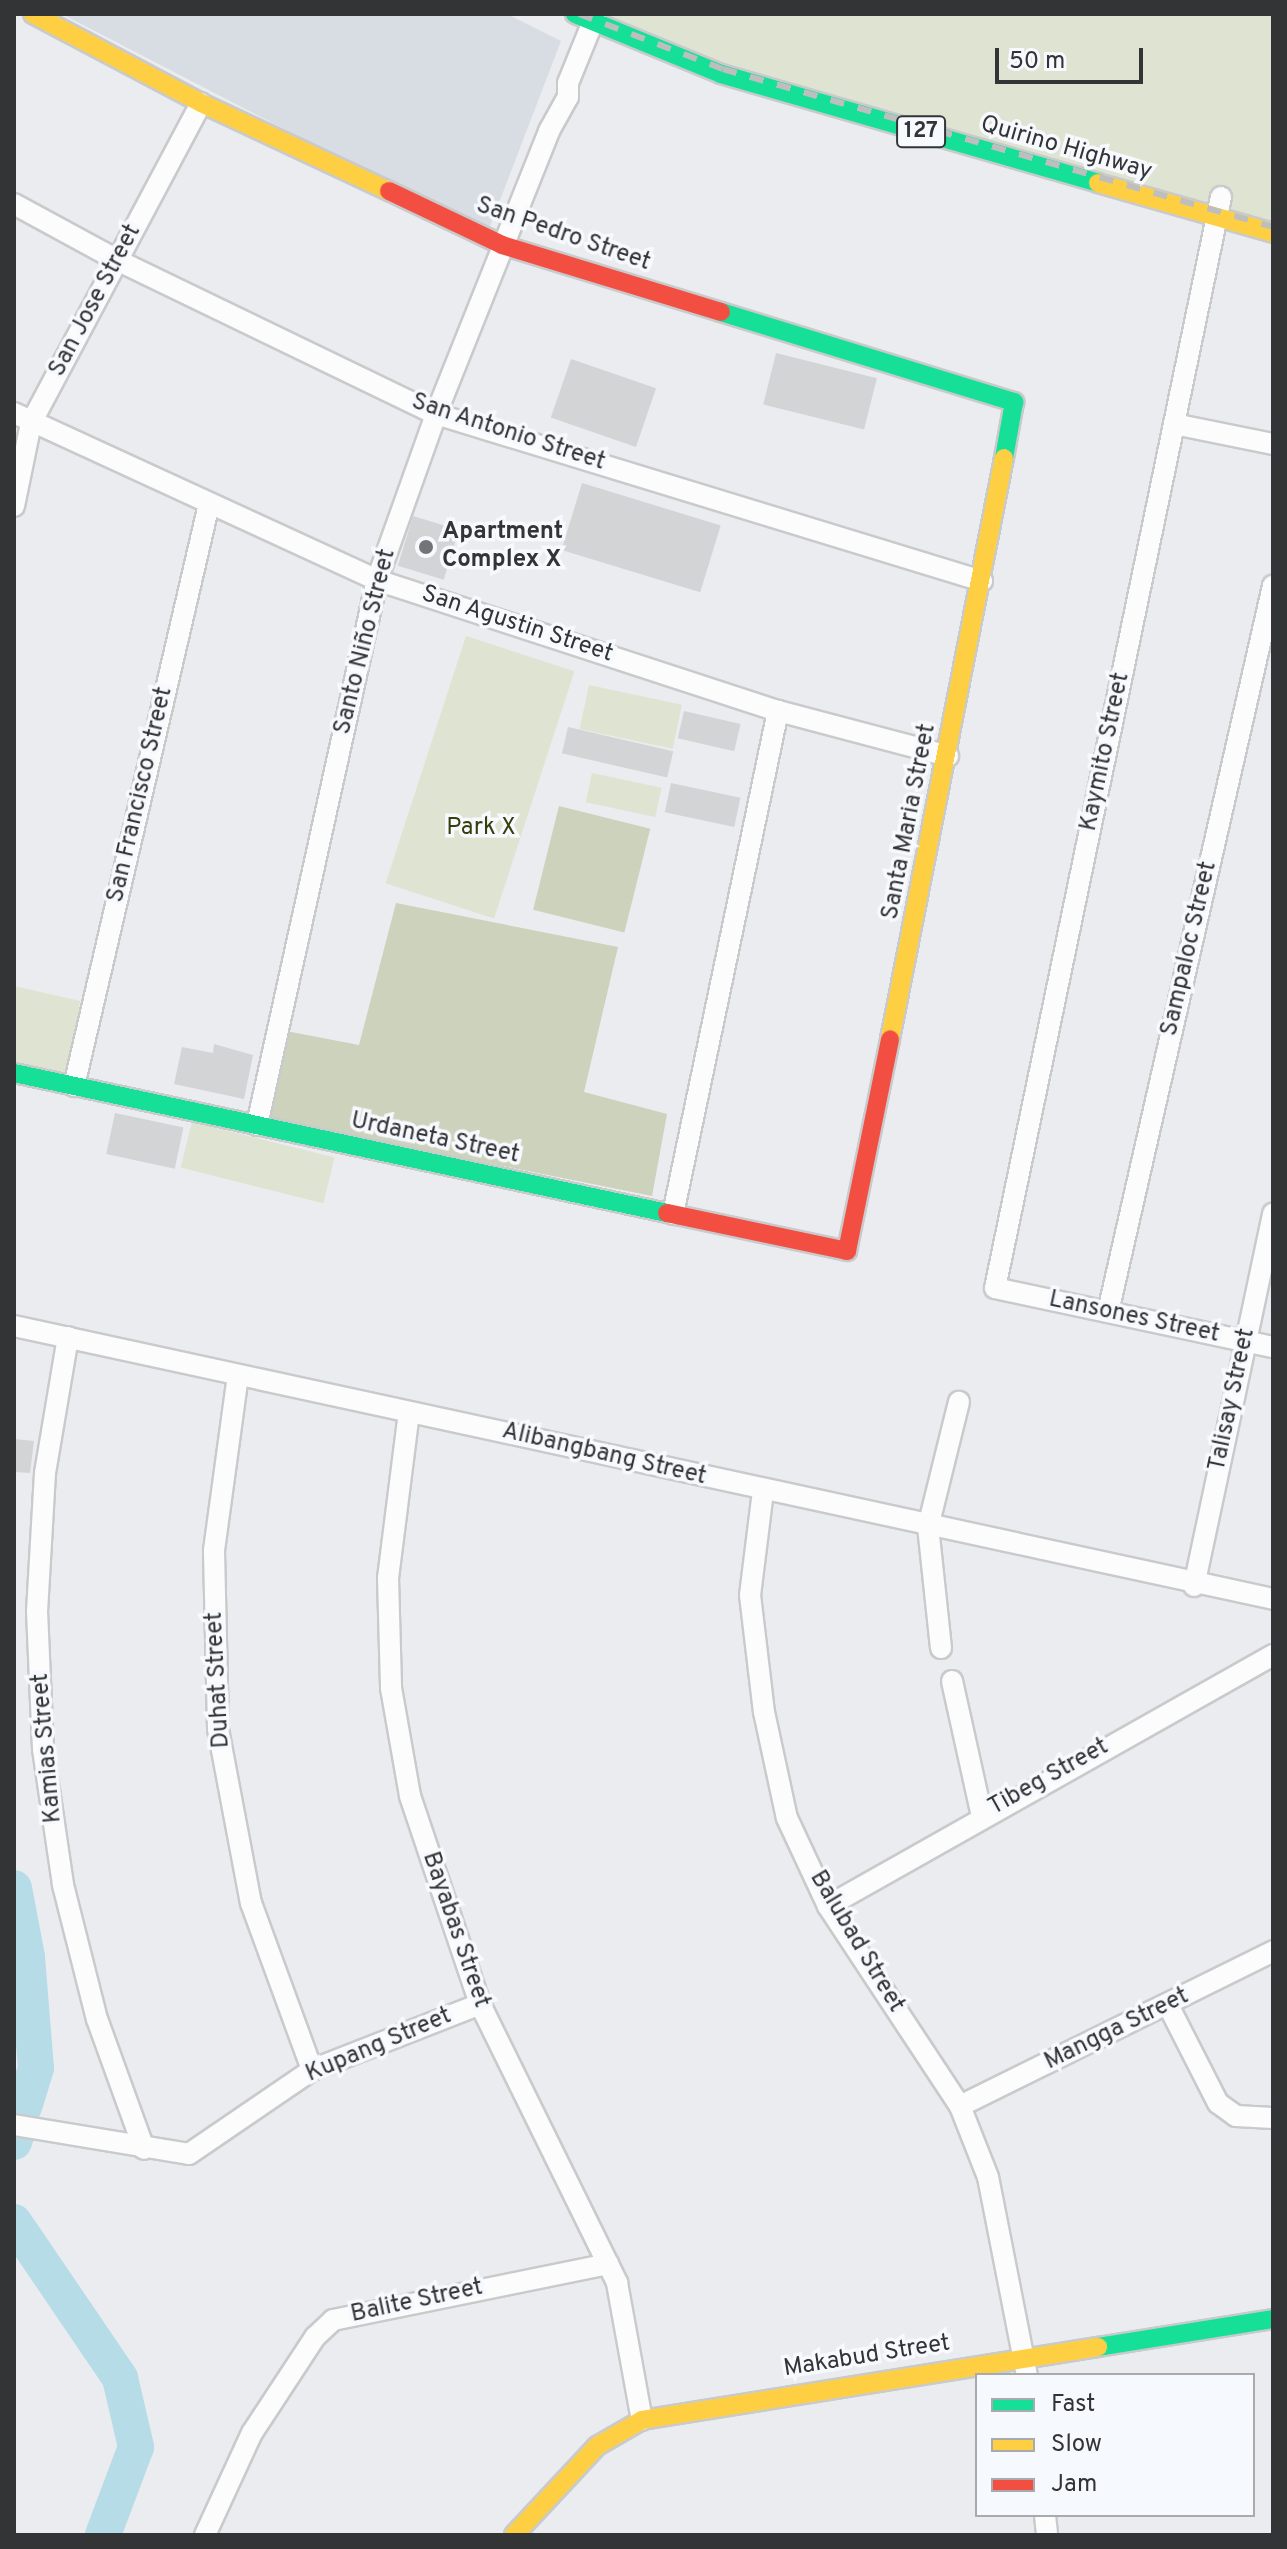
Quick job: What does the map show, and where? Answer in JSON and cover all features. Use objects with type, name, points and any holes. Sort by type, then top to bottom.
[{"type":"street","name":"San Pedro Street","points":[[33,14],[201,103],[502,245],[1014,402]]},
{"type":"street","name":"Quirino Highway","points":[[617,14],[727,55],[1064,164]]},
{"type":"street","name":"Quirino Highway","points":[[588,17],[721,74],[1219,207],[1273,233]]},
{"type":"street","name":"Santo Niño Street","points":[[257,1125],[377,580],[436,414],[549,131],[557,93],[568,83],[588,17]]},
{"type":"street","name":"San Jose Street","points":[[14,506],[23,418],[117,260],[201,103]]},
{"type":"street","name":"San Antonio Street","points":[[14,204],[117,260],[436,414],[982,581]]},
{"type":"street","name":"Quirino Highway","points":[[1219,207],[1273,212]]},
{"type":"street","name":"Kaymito Street","points":[[995,1288],[1219,207]]},
{"type":"street","name":"Santa Maria Street","points":[[847,1251],[948,756],[1014,402]]},
{"type":"street","name":"San Agustin Street","points":[[23,418],[377,580],[778,711],[948,756]]},
{"type":"street","points":[[1174,424],[1273,444]]},
{"type":"street","name":"San Francisco Street","points":[[74,1086],[209,504]]},
{"type":"street","name":"Sampaloc Street","points":[[1108,1312],[1273,586]]},
{"type":"street","points":[[673,1214],[778,711]]},
{"type":"street","name":"Urdaneta Street","points":[[14,1073],[847,1251]]},
{"type":"street","name":"Talisay Street","points":[[1194,1586],[1273,1213]]},
{"type":"street","name":"Lansones Street","points":[[995,1288],[1273,1347]]},
{"type":"street","name":"Alibangbang Street","points":[[14,1326],[1194,1586],[1273,1599]]},
{"type":"street","name":"Kamias Street","points":[[68,1337],[43,1519],[37,1611],[43,1749],[63,1885],[93,2004],[144,2149]]},
{"type":"street","name":"Duhat Street","points":[[238,1375],[214,1551],[218,1729],[251,1903],[312,2070]]},
{"type":"street","points":[[941,1648],[928,1527],[959,1402]]},
{"type":"street","name":"Bayabas Street","points":[[409,1412],[388,1578],[391,1688],[410,1796],[480,2004],[617,2283],[642,2420]]},
{"type":"street","name":"Balubad Street","points":[[763,1491],[750,1595],[764,1712],[787,1818],[828,1906],[960,2106],[988,2177],[1026,2365]]},
{"type":"street","name":"Tibeg Street","points":[[828,1906],[982,1816],[1273,1655]]},
{"type":"street","points":[[952,1681],[982,1816]]},
{"type":"street","name":"Mangga Street","points":[[960,2106],[1273,1951]]},
{"type":"street","name":"Kupang Street","points":[[14,2125],[144,2149],[189,2154],[312,2070],[480,2004]]},
{"type":"street","points":[[1168,2005],[1218,2103],[1236,2116],[1273,2118]]},
{"type":"street","name":"Balite Street","points":[[205,2535],[252,2433],[315,2337],[333,2320],[608,2264]]},
{"type":"street","name":"Makabud Street","points":[[514,2535],[597,2446],[642,2420],[1026,2365],[1273,2319]]},
{"type":"shaded area","points":[[62,14],[507,14],[561,41],[487,234]]},
{"type":"green space","points":[[593,14],[1273,14],[1273,222],[724,64]]},
{"type":"green space","name":"Park X","points":[[466,636],[574,671],[494,919],[386,883]]},
{"type":"green space","points":[[589,685],[682,705],[673,749],[580,729]]},
{"type":"green space","points":[[592,773],[661,788],[655,817],[586,802]]},
{"type":"green space","points":[[559,806],[650,829],[624,933],[533,910]]},
{"type":"green space","points":[[396,903],[618,947],[584,1092],[667,1114],[652,1196],[265,1118],[286,1031],[359,1045]]},
{"type":"green space","points":[[14,986],[80,1001],[69,1076],[14,1064]]},
{"type":"green space","points":[[192,1122],[335,1158],[323,1203],[181,1168]]},
{"type":"building","points":[[776,353],[877,378],[864,430],[763,404]]},
{"type":"building","points":[[571,359],[656,388],[636,447],[551,418]]},
{"type":"building","points":[[582,483],[721,525],[700,592],[562,550]]},
{"type":"building","name":"Apartment Complex X","points":[[413,516],[459,530],[444,580],[398,566]]},
{"type":"building","points":[[684,711],[741,724],[734,751],[678,738]]},
{"type":"building","points":[[568,727],[673,751],[667,778],[562,753]]},
{"type":"building","points":[[671,783],[740,798],[734,827],[665,812]]},
{"type":"building","points":[[214,1044],[253,1055],[244,1099],[174,1084],[182,1047],[213,1053]]},
{"type":"building","points":[[115,1113],[183,1128],[175,1169],[106,1154]]},
{"type":"building","points":[[14,1439],[34,1441],[30,1473],[14,1472]]},
{"type":"waterway","points":[[14,1888],[27,1957],[36,2068],[24,2107]]},
{"type":"waterway","points":[[14,2142],[16,2136]]},
{"type":"waterway","points":[[14,2222],[120,2378],[136,2447],[103,2535]]},
{"type":"railway","points":[[579,14],[723,69],[1273,227]]},
{"type":"traffic: fast","points":[[575,14],[721,74],[1098,183]]},
{"type":"traffic: fast","points":[[721,312],[1014,402],[1004,458]]},
{"type":"traffic: fast","points":[[14,1073],[667,1213]]},
{"type":"traffic: fast","points":[[1098,2347],[1273,2319]]},
{"type":"traffic: slow","points":[[33,14],[201,103],[389,191]]},
{"type":"traffic: slow","points":[[1098,183],[1273,233]]},
{"type":"traffic: slow","points":[[890,1039],[1004,458]]},
{"type":"traffic: slow","points":[[514,2535],[597,2446],[642,2420],[1098,2347]]},
{"type":"traffic: jam","points":[[389,191],[502,245],[721,312]]},
{"type":"traffic: jam","points":[[667,1213],[847,1251],[890,1039]]},
{"type":"place","name":"Apartment Complex X","points":[[426,547]]}]
